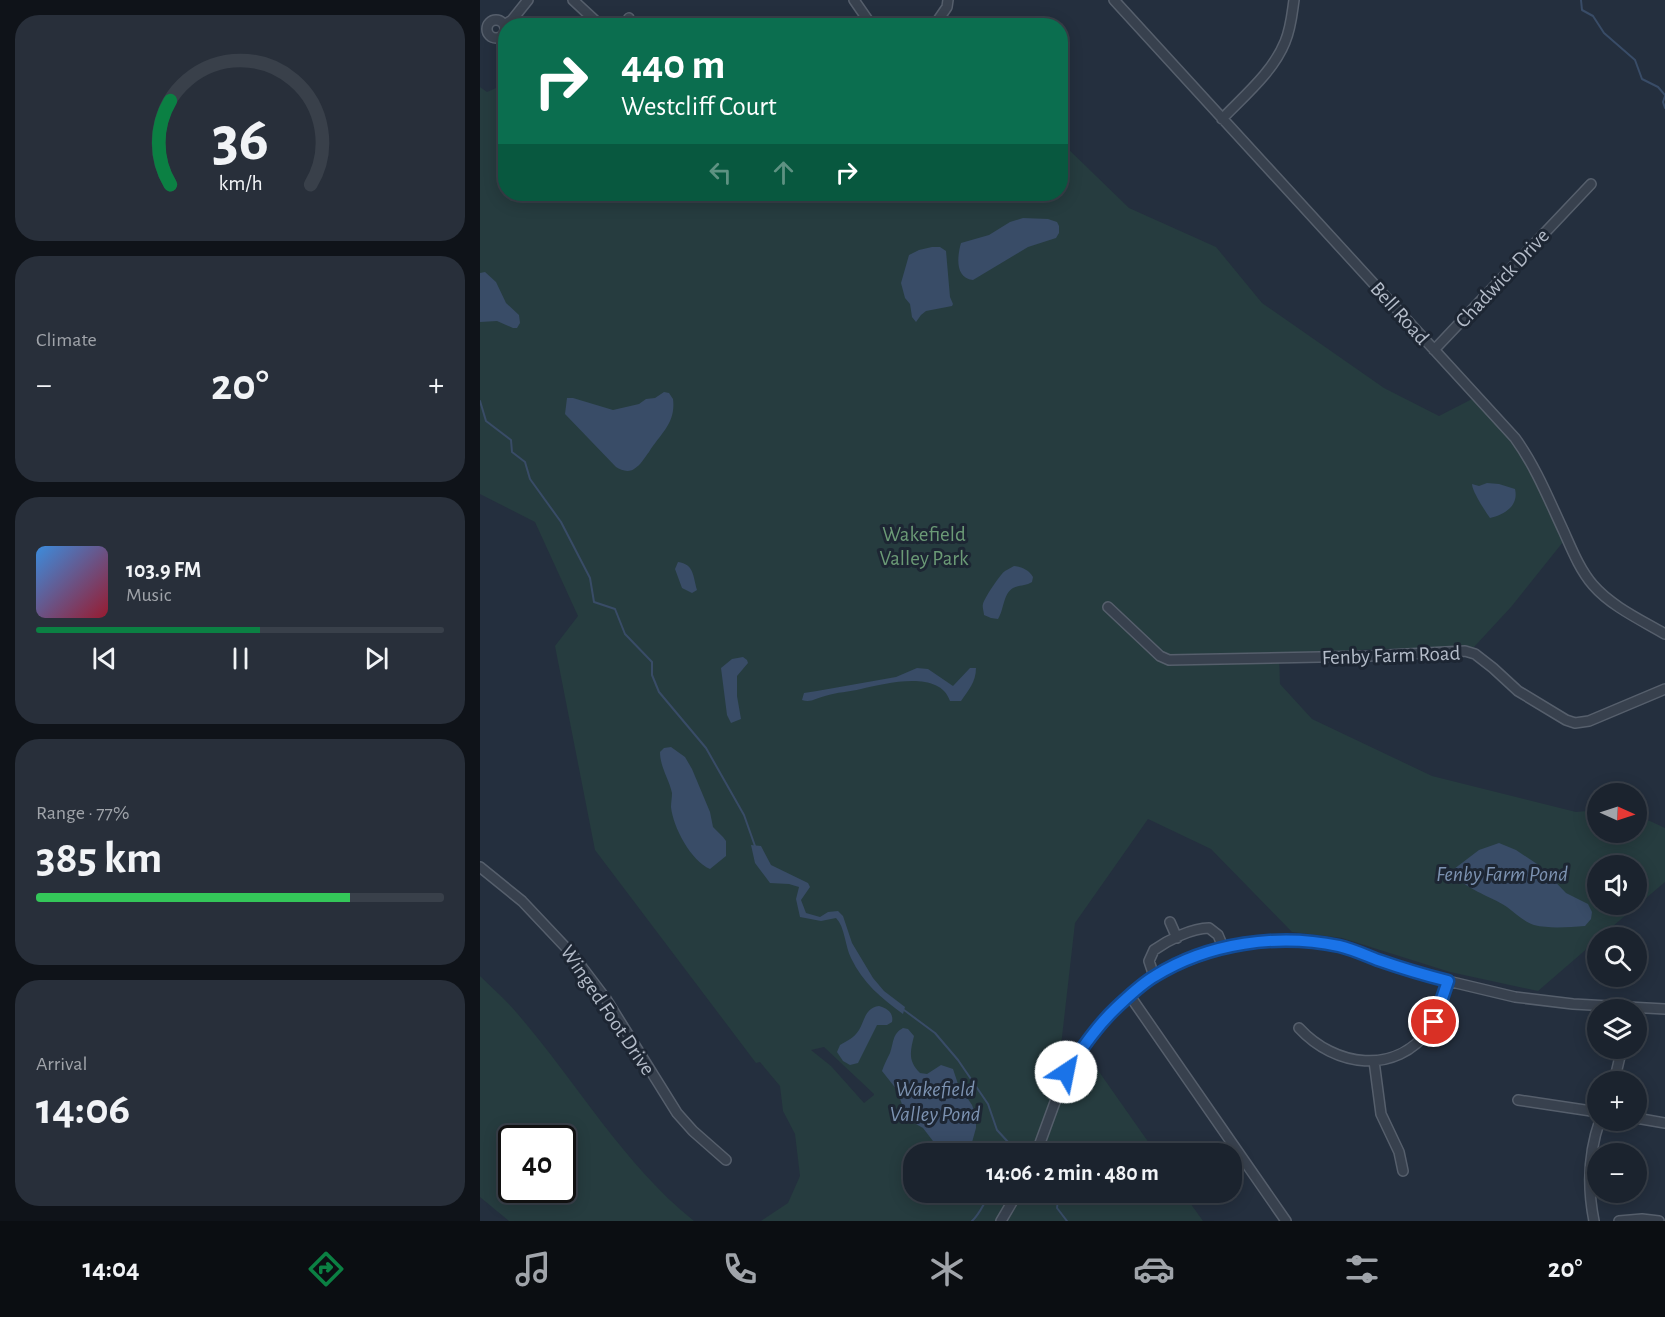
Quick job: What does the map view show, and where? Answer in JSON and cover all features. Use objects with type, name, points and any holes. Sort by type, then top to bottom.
[{"type":"street","points":[[514,18],[528,0]]},
{"type":"street","points":[[573,0],[584,3],[595,18]]},
{"type":"street","points":[[854,0],[866,18]]},
{"type":"street","points":[[939,18],[947,7],[948,0]]},
{"type":"street","name":"Bell Road","points":[[1114,0],[1498,418],[1527,455],[1585,575],[1593,586],[1619,606],[1665,634]]},
{"type":"street","points":[[1222,118],[1267,71],[1282,51],[1290,28],[1294,0]]},
{"type":"street","name":"Chadwick Drive","points":[[1434,350],[1591,184]]},
{"type":"street","name":"Fenby Farm Road","points":[[1108,607],[1160,656],[1169,660],[1369,656],[1470,651],[1518,691],[1575,723],[1589,721],[1665,689]]},
{"type":"street","name":"Winged Foot Drive","points":[[480,867],[522,901],[573,954],[616,1015],[677,1113],[693,1131],[726,1160]]},
{"type":"street","points":[[1170,922],[1177,938]]},
{"type":"street","points":[[1154,976],[1149,961],[1151,954],[1157,947],[1177,938],[1199,929],[1209,928],[1218,935],[1223,947]]},
{"type":"street","points":[[1040,1143],[1066,1072],[1102,1023],[1154,976],[1223,947],[1269,941],[1316,942],[1341,947],[1411,971],[1474,988],[1544,1001],[1587,1005]]},
{"type":"street","points":[[1299,1028],[1319,1046],[1336,1055],[1354,1060],[1374,1061],[1397,1055],[1423,1037],[1434,1022],[1448,981]]},
{"type":"street","points":[[1130,996],[1286,1221]]},
{"type":"street","points":[[1647,1009],[1665,1009]]},
{"type":"street","points":[[1374,1061],[1381,1114],[1399,1152],[1403,1171]]},
{"type":"street","points":[[1518,1100],[1587,1110]]},
{"type":"street","points":[[1647,1120],[1665,1123]]},
{"type":"street","points":[[1594,1221],[1589,1168],[1597,1131]]},
{"type":"street","points":[[1001,1221],[1012,1203]]},
{"type":"street","points":[[1619,1221],[1642,1219],[1659,1221]]},
{"type":"green space","name":"Wakefield Valley Park","points":[[480,87],[487,92],[498,87],[498,201],[1068,201],[1068,149],[1129,208],[1216,247],[1262,303],[1384,388],[1439,416],[1474,398],[1515,444],[1538,484],[1563,542],[1511,607],[1474,647],[1375,649],[1279,655],[1280,684],[1312,719],[1432,776],[1576,812],[1587,811],[1587,843],[1647,843],[1647,820],[1665,828],[1665,882],[1647,897],[1647,855],[1587,855],[1587,915],[1626,915],[1612,927],[1587,927],[1587,949],[1538,991],[1450,972],[1342,938],[1292,932],[1211,849],[1148,819],[1075,923],[1058,1072],[1088,1056],[1149,1143],[903,1143],[903,1203],[1190,1203],[1203,1221],[761,1221],[788,1203],[800,1176],[795,1134],[783,1111],[780,1086],[760,1062],[756,1063],[595,850],[555,646],[578,616],[535,522],[480,494]],"holes":[[[824,1047],[874,1095],[864,1103],[831,1066],[811,1050]]]},
{"type":"green space","points":[[480,976],[538,1038],[600,1121],[644,1174],[694,1221],[509,1221],[480,1197]]},
{"type":"water","points":[[1023,218],[1048,219],[1057,222],[1059,233],[1056,238],[1028,247],[973,280],[963,275],[958,260],[961,243],[989,235],[1010,222]]},
{"type":"water","points":[[932,247],[940,247],[946,251],[950,297],[953,304],[926,311],[916,322],[912,317],[910,304],[905,298],[901,283],[909,255]]},
{"type":"water","points":[[485,272],[496,282],[506,303],[519,315],[520,323],[517,328],[497,321],[480,322],[480,273]]},
{"type":"water","points":[[664,392],[669,393],[673,399],[670,421],[641,463],[629,471],[616,467],[565,414],[567,398],[613,410],[639,404]]},
{"type":"water","points":[[1487,483],[1515,489],[1516,495],[1509,509],[1490,518],[1476,496],[1472,484],[1479,486]]},
{"type":"water","points":[[678,562],[687,565],[692,572],[697,590],[692,593],[682,588],[675,569]]},
{"type":"water","points":[[1014,566],[1029,572],[1033,577],[1032,582],[1015,587],[1010,591],[1005,598],[998,619],[984,615],[983,604],[989,592],[1003,573]]},
{"type":"water","points":[[743,657],[748,663],[737,676],[737,696],[741,719],[731,723],[727,715],[721,668],[732,659]]},
{"type":"water","points":[[917,668],[928,669],[953,686],[970,668],[976,668],[976,673],[969,690],[961,701],[950,701],[944,691],[935,685],[910,681],[883,684],[811,701],[802,700],[804,693],[896,677]]},
{"type":"water","points":[[671,747],[685,757],[710,812],[713,827],[726,841],[726,856],[710,869],[696,859],[684,843],[672,815],[672,793],[661,763],[660,752],[664,748]]},
{"type":"water","name":"Fenby Farm Pond","points":[[1499,843],[1516,850],[1540,866],[1566,893],[1587,904],[1587,915],[1592,915],[1591,919],[1585,926],[1534,925],[1507,907],[1471,888],[1453,872],[1479,850]]},
{"type":"water","points":[[751,845],[761,846],[771,865],[808,883],[810,887],[801,900],[806,913],[820,917],[828,912],[838,911],[843,916],[852,943],[873,978],[884,991],[905,1007],[903,1014],[880,996],[861,975],[851,958],[841,926],[836,918],[821,921],[800,917],[796,899],[799,887],[770,883],[755,863]]},
{"type":"water","points":[[879,1006],[889,1011],[892,1022],[887,1025],[877,1025],[858,1063],[850,1065],[843,1061],[837,1052],[840,1045],[855,1035],[871,1009]]},
{"type":"water","name":"Wakefield Valley Pond","points":[[908,1029],[914,1036],[911,1056],[913,1064],[920,1073],[927,1074],[941,1065],[953,1069],[958,1084],[976,1115],[976,1128],[972,1143],[934,1143],[923,1128],[906,1116],[897,1090],[882,1071],[899,1030]]},
{"type":"waterway","points":[[1581,0],[1582,10],[1593,16],[1604,33],[1635,60],[1642,79],[1658,87],[1665,95]]},
{"type":"waterway","points":[[1665,96],[1663,102],[1665,108]]},
{"type":"waterway","points":[[480,401],[486,421],[511,440],[512,452],[525,462],[530,479],[561,522],[590,578],[594,602],[615,609],[625,634],[652,662],[652,675],[659,692],[706,748],[744,815],[755,846]]},
{"type":"waterway","points":[[904,1010],[935,1033],[958,1060],[988,1104],[997,1130],[1010,1143]]},
{"type":"waterway","points":[[972,1221],[985,1203]]},
{"type":"waterway","points":[[1058,1203],[1057,1208],[1067,1221]]},
{"type":"route","points":[[1066,1072],[1102,1023],[1154,976],[1204,953],[1223,947],[1269,941],[1316,942],[1341,947],[1448,981],[1434,1022]]}]
